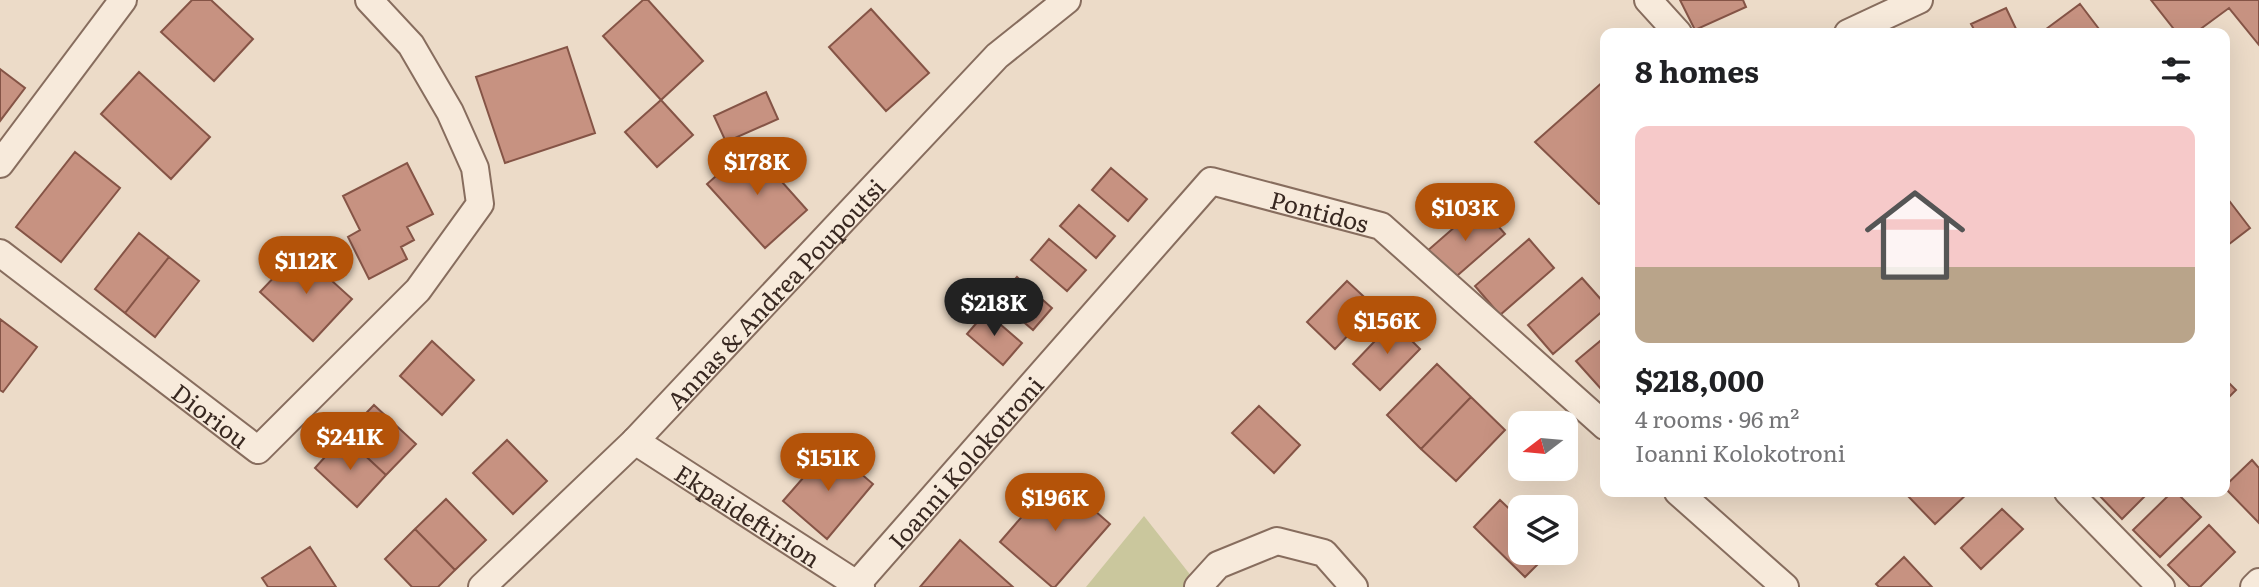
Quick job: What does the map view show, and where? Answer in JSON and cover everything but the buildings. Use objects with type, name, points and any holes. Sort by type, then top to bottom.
[{"type":"street","points":[[0,164],[123,0]]},
{"type":"street","name":"Dioriou","points":[[0,253],[258,450],[418,290],[480,204],[475,168],[450,112],[411,45],[369,0]]},
{"type":"street","name":"Annas & Andrea Poupoutsi","points":[[482,587],[635,441],[997,56],[1067,0]]},
{"type":"street","points":[[1648,0],[1673,28]]},
{"type":"street","points":[[1859,28],[1919,0]]},
{"type":"street","name":"Pontidos","points":[[1211,181],[1381,226],[1600,422]]},
{"type":"street","name":"Ioanni Kolokotroni","points":[[859,585],[1211,181]]},
{"type":"street","name":"Ekpaideftirion","points":[[635,441],[859,585]]},
{"type":"street","points":[[1684,497],[1785,587]]},
{"type":"street","points":[[2073,497],[2161,587]]},
{"type":"street","points":[[1198,587],[1218,565],[1277,541],[1324,553],[1354,587]]},
{"type":"street","points":[[2254,587],[2259,582]]},
{"type":"shaded area","points":[[1144,516],[1192,577],[1183,587],[1086,587]]}]
